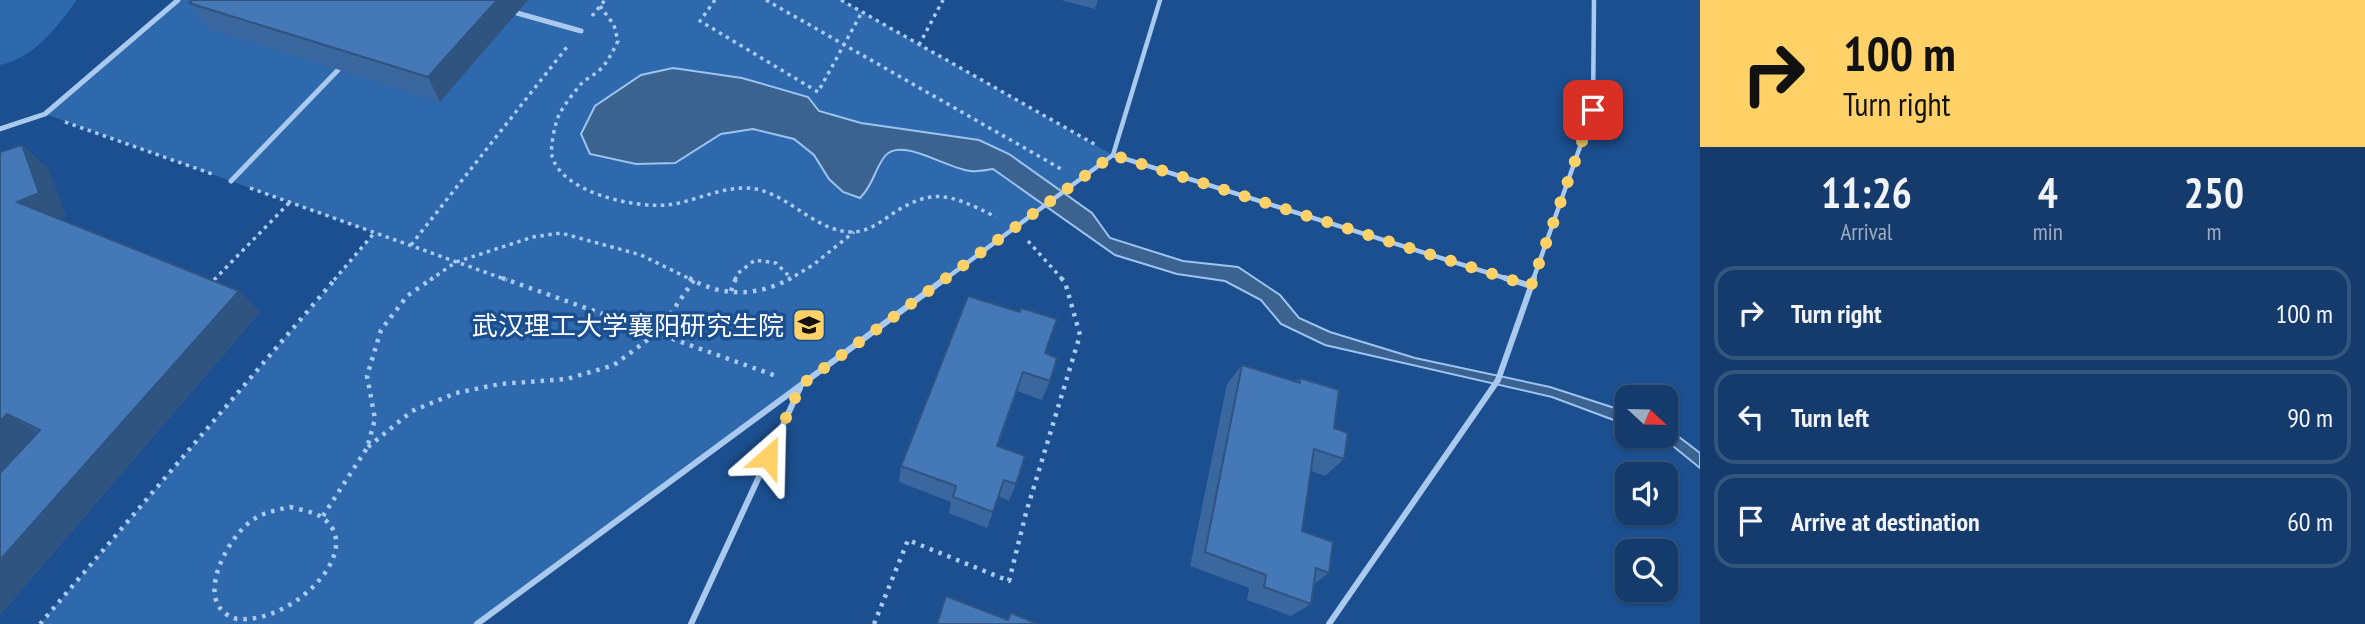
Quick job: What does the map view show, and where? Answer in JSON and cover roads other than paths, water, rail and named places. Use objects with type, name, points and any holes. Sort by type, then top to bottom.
[{"type":"street","points":[[0,129],[45,114],[178,0]]},
{"type":"street","points":[[517,13],[581,31]]},
{"type":"street","points":[[231,181],[338,70]]},
{"type":"lane","points":[[477,624],[1113,155],[1160,0]]},
{"type":"lane","points":[[1329,624],[1498,380],[1593,110],[1594,0]]},
{"type":"lane","points":[[1113,155],[1531,286]]},
{"type":"lane","points":[[691,624],[801,385]]},
{"type":"place","name":"武汉理工大学襄阳研究生院","points":[[809,325]]}]
